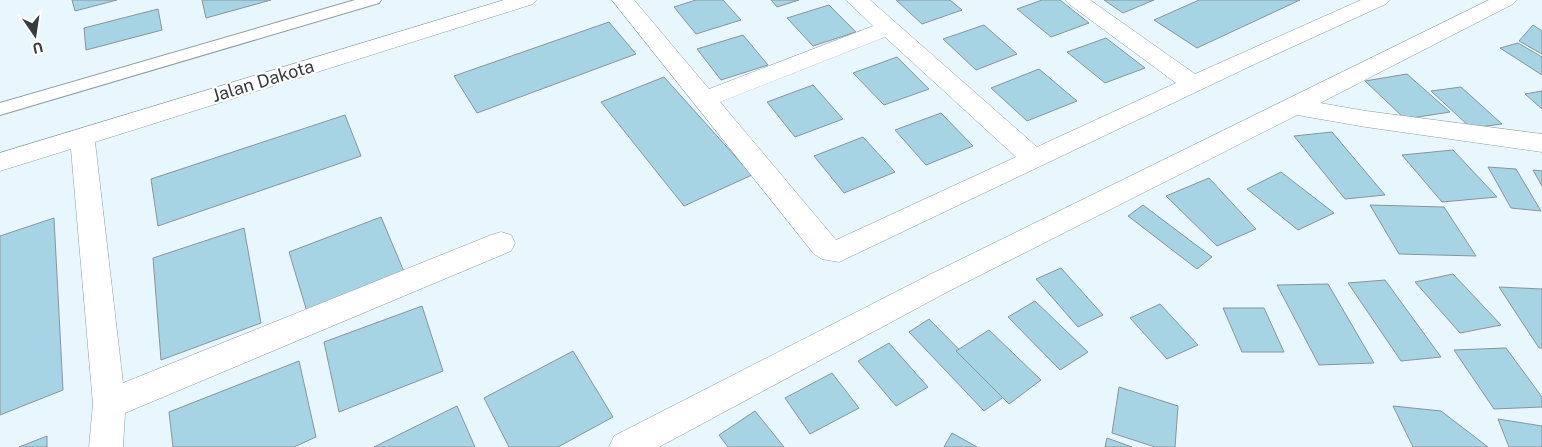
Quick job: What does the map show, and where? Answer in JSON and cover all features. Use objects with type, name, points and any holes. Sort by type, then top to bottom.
[{"type":"street","name":"Jalan Dakota","points":[[0,162],[526,0]]},
{"type":"street","points":[[623,0],[824,246],[832,251],[840,251],[1365,2]]},
{"type":"street","points":[[857,0],[1034,159]]},
{"type":"street","points":[[1076,0],[1192,84]]},
{"type":"street","points":[[626,447],[939,283],[1506,0]]},
{"type":"street","points":[[705,99],[888,28]]},
{"type":"street","points":[[1294,106],[1366,119],[1542,143]]},
{"type":"street","points":[[82,136],[109,404],[106,447]]},
{"type":"street","points":[[109,404],[501,243]]},
{"type":"lane","points":[[0,109],[373,0]]},
{"type":"building","points":[[72,0],[117,0],[75,11]]},
{"type":"building","points":[[202,0],[271,0],[206,18]]},
{"type":"building","points":[[696,0],[723,0],[741,20],[696,34],[674,7]]},
{"type":"building","points":[[771,0],[799,0],[777,7]]},
{"type":"building","points":[[896,0],[950,0],[962,10],[922,24]]},
{"type":"building","points":[[1042,0],[1060,0],[1089,23],[1051,37],[1017,9]]},
{"type":"building","points":[[1104,0],[1154,0],[1123,13]]},
{"type":"building","points":[[1199,0],[1300,0],[1197,48],[1154,20]]},
{"type":"building","points":[[829,5],[856,32],[813,46],[787,18]]},
{"type":"building","points":[[158,9],[162,30],[86,50],[84,28]]},
{"type":"building","points":[[609,22],[636,54],[477,113],[454,76]]},
{"type":"building","points":[[984,25],[1017,54],[976,70],[943,39]]},
{"type":"building","points":[[1533,25],[1542,31],[1542,54],[1519,41]]},
{"type":"building","points":[[743,35],[768,65],[721,80],[697,49]]},
{"type":"building","points":[[1106,38],[1145,68],[1105,83],[1067,52]]},
{"type":"building","points":[[1518,43],[1542,57],[1542,75],[1500,48]]},
{"type":"building","points":[[897,57],[929,89],[884,105],[853,73]]},
{"type":"building","points":[[1039,69],[1077,101],[1027,121],[991,88]]},
{"type":"building","points":[[1407,74],[1450,112],[1405,119],[1365,81]]},
{"type":"building","points":[[664,77],[752,175],[684,206],[601,102]]},
{"type":"building","points":[[813,85],[843,119],[795,137],[767,102]]},
{"type":"building","points":[[1461,87],[1502,124],[1471,128],[1431,91]]},
{"type":"building","points":[[1542,91],[1542,109],[1525,94]]},
{"type":"building","points":[[941,113],[973,146],[926,165],[895,130]]},
{"type":"building","points":[[345,115],[361,156],[158,226],[151,179]]},
{"type":"building","points":[[1332,132],[1385,195],[1345,199],[1294,136]]},
{"type":"building","points":[[863,137],[895,172],[844,193],[814,156]]},
{"type":"building","points":[[1453,150],[1497,197],[1442,202],[1402,155]]},
{"type":"building","points":[[1488,167],[1516,169],[1541,211],[1511,208]]},
{"type":"building","points":[[1533,170],[1542,171],[1542,186]]},
{"type":"building","points":[[1281,172],[1334,213],[1298,230],[1247,189]]},
{"type":"building","points":[[1209,178],[1256,229],[1217,246],[1166,196]]},
{"type":"building","points":[[1143,205],[1212,257],[1197,269],[1128,216]]},
{"type":"building","points":[[1370,205],[1444,207],[1476,256],[1399,254]]},
{"type":"building","points":[[381,217],[405,274],[308,315],[289,252]]},
{"type":"building","points":[[54,218],[63,390],[0,415],[0,236]]},
{"type":"building","points":[[244,228],[261,323],[161,360],[153,258]]},
{"type":"building","points":[[1061,268],[1103,315],[1078,327],[1036,279]]},
{"type":"building","points":[[1453,274],[1501,325],[1460,333],[1415,282]]},
{"type":"building","points":[[1385,280],[1441,357],[1401,361],[1348,283]]},
{"type":"building","points":[[1328,284],[1374,363],[1319,365],[1277,285]]},
{"type":"building","points":[[1499,287],[1542,289],[1542,348],[1539,348]]},
{"type":"building","points":[[1035,301],[1088,352],[1060,370],[1008,317]]},
{"type":"building","points":[[1160,304],[1198,345],[1167,359],[1130,318]]},
{"type":"building","points":[[422,306],[443,371],[339,412],[324,342]]},
{"type":"building","points":[[1223,308],[1264,308],[1284,352],[1242,352]]},
{"type":"building","points":[[929,319],[1005,396],[984,411],[909,332]]},
{"type":"building","points":[[989,330],[1041,380],[1009,404],[956,351]]},
{"type":"building","points":[[889,343],[928,387],[896,406],[858,361]]},
{"type":"building","points":[[1506,348],[1542,397],[1542,407],[1494,409],[1454,350]]},
{"type":"building","points":[[573,351],[613,417],[558,447],[509,447],[484,398]]},
{"type":"building","points":[[299,361],[316,437],[294,447],[173,447],[169,412]]},
{"type":"building","points":[[832,373],[859,408],[810,434],[785,398]]},
{"type":"building","points":[[1119,387],[1178,406],[1175,447],[1155,447],[1112,433]]},
{"type":"building","points":[[457,406],[475,447],[374,447]]},
{"type":"building","points":[[1393,406],[1441,411],[1488,447],[1413,447]]},
{"type":"building","points":[[755,411],[784,447],[728,447],[719,435]]},
{"type":"building","points":[[1498,419],[1542,426],[1542,447],[1509,447]]},
{"type":"building","points":[[952,433],[977,447],[944,447]]},
{"type":"building","points":[[47,436],[47,447],[19,447]]},
{"type":"building","points":[[1107,438],[1132,447],[1105,447]]}]
